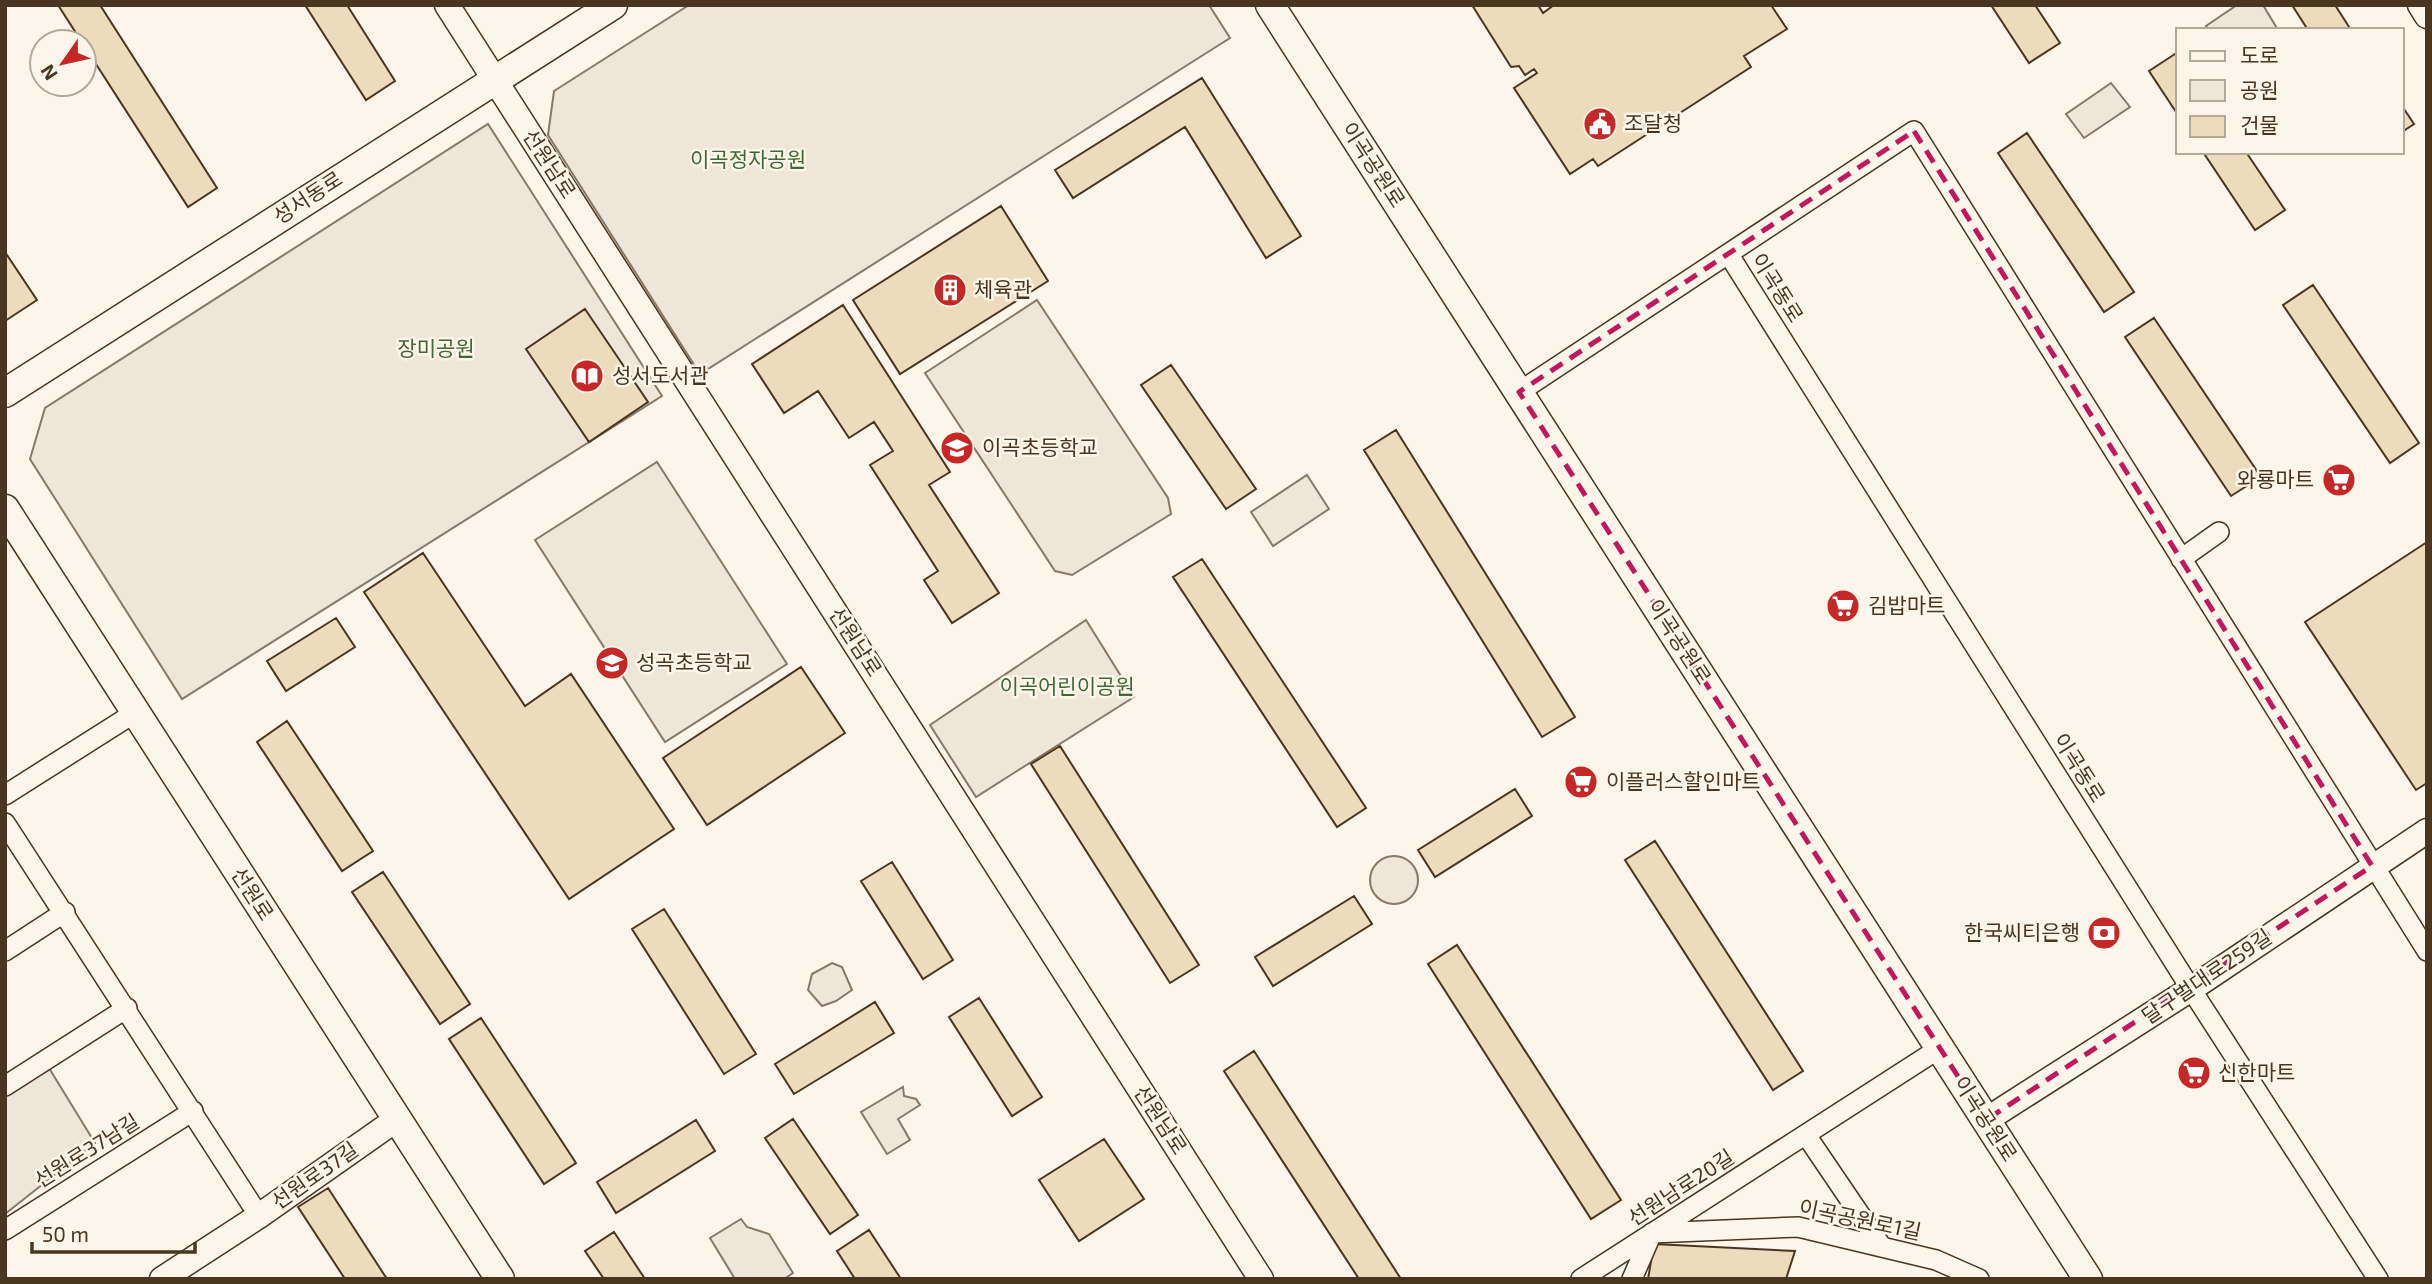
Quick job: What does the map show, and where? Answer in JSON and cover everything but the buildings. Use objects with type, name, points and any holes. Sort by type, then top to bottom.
[{"type":"main road","name":"성서동로","points":[[5,393],[613,5]]},
{"type":"main road","name":"이곡공원로","points":[[1270,5],[2088,1279]]},
{"type":"main road","name":"선원로","points":[[5,509],[500,1279]]},
{"type":"street","name":"선원남로","points":[[447,5],[1261,1279]]},
{"type":"street","points":[[2420,5],[2427,16]]},
{"type":"street","name":"이곡동로","points":[[2378,1279],[2191,989],[1729,255],[1914,131],[2427,951]]},
{"type":"street","points":[[1519,392],[1729,255]]},
{"type":"street","points":[[2181,559],[2219,532]]},
{"type":"street","points":[[5,795],[136,712]]},
{"type":"street","points":[[5,823],[259,1216]]},
{"type":"street","name":"달구벌대로259길","points":[[1986,1120],[2191,989],[2427,831]]},
{"type":"street","points":[[5,951],[65,912]]},
{"type":"street","points":[[5,1086],[127,1008]]},
{"type":"street","name":"선원남로20길","points":[[1581,1279],[1940,1048]]},
{"type":"street","name":"선원로37남길","points":[[5,1230],[193,1111]]},
{"type":"street","name":"선원로37길","points":[[162,1279],[259,1216],[397,1119]]},
{"type":"street","points":[[1806,1135],[1882,1247]]},
{"type":"street","name":"이곡공원로1길","points":[[1652,1233],[1798,1227],[1936,1260],[1979,1279]]},
{"type":"street","points":[[1632,1279],[1652,1233]]},
{"type":"highlighted area","points":[[1914,131],[2372,866],[1986,1120],[1519,392]]},
{"type":"green space","name":"이곡정자공원","points":[[689,5],[1209,5],[1230,38],[700,374],[548,135],[554,91]]},
{"type":"green space","points":[[2237,5],[2263,5],[2277,28],[2208,28],[2206,26]]},
{"type":"green space","points":[[2111,83],[2130,107],[2084,138],[2066,114]]},
{"type":"green space","name":"장미공원","points":[[488,124],[662,396],[182,699],[30,459],[45,408]]},
{"type":"green space","points":[[1037,300],[1168,498],[1171,514],[1072,575],[1055,571],[925,373]]},
{"type":"green space","points":[[657,462],[787,664],[665,742],[535,540]]},
{"type":"green space","points":[[1307,475],[1329,509],[1273,546],[1251,512]]},
{"type":"green space","name":"이곡어린이공원","points":[[1086,620],[1134,697],[976,797],[930,725]]},
{"type":"green space","points":[[1394,856],[1411,863],[1418,880],[1411,897],[1394,904],[1377,897],[1370,880],[1377,863]]},
{"type":"green space","points":[[832,963],[842,967],[852,990],[836,1001],[822,1006],[808,990],[812,974]]},
{"type":"green space","points":[[41,1055],[95,1143],[5,1214],[5,1083]]},
{"type":"green space","points":[[903,1087],[904,1096],[916,1099],[920,1105],[898,1119],[910,1140],[887,1154],[861,1112]]},
{"type":"green space","points":[[741,1219],[747,1227],[769,1234],[793,1273],[784,1279],[735,1279],[710,1238]]},
{"type":"place","name":"조달청","points":[[1600,124]]},
{"type":"place","name":"체육관","points":[[950,290]]},
{"type":"place","name":"성서도서관","points":[[587,376]]},
{"type":"place","name":"이곡초등학교","points":[[957,448]]},
{"type":"place","name":"와룡마트","points":[[2339,480]]},
{"type":"place","name":"김밥마트","points":[[1843,606]]},
{"type":"place","name":"성곡초등학교","points":[[612,663]]},
{"type":"place","name":"이플러스할인마트","points":[[1581,782]]},
{"type":"place","name":"한국씨티은행","points":[[2104,933]]},
{"type":"place","name":"신한마트","points":[[2194,1073]]}]
